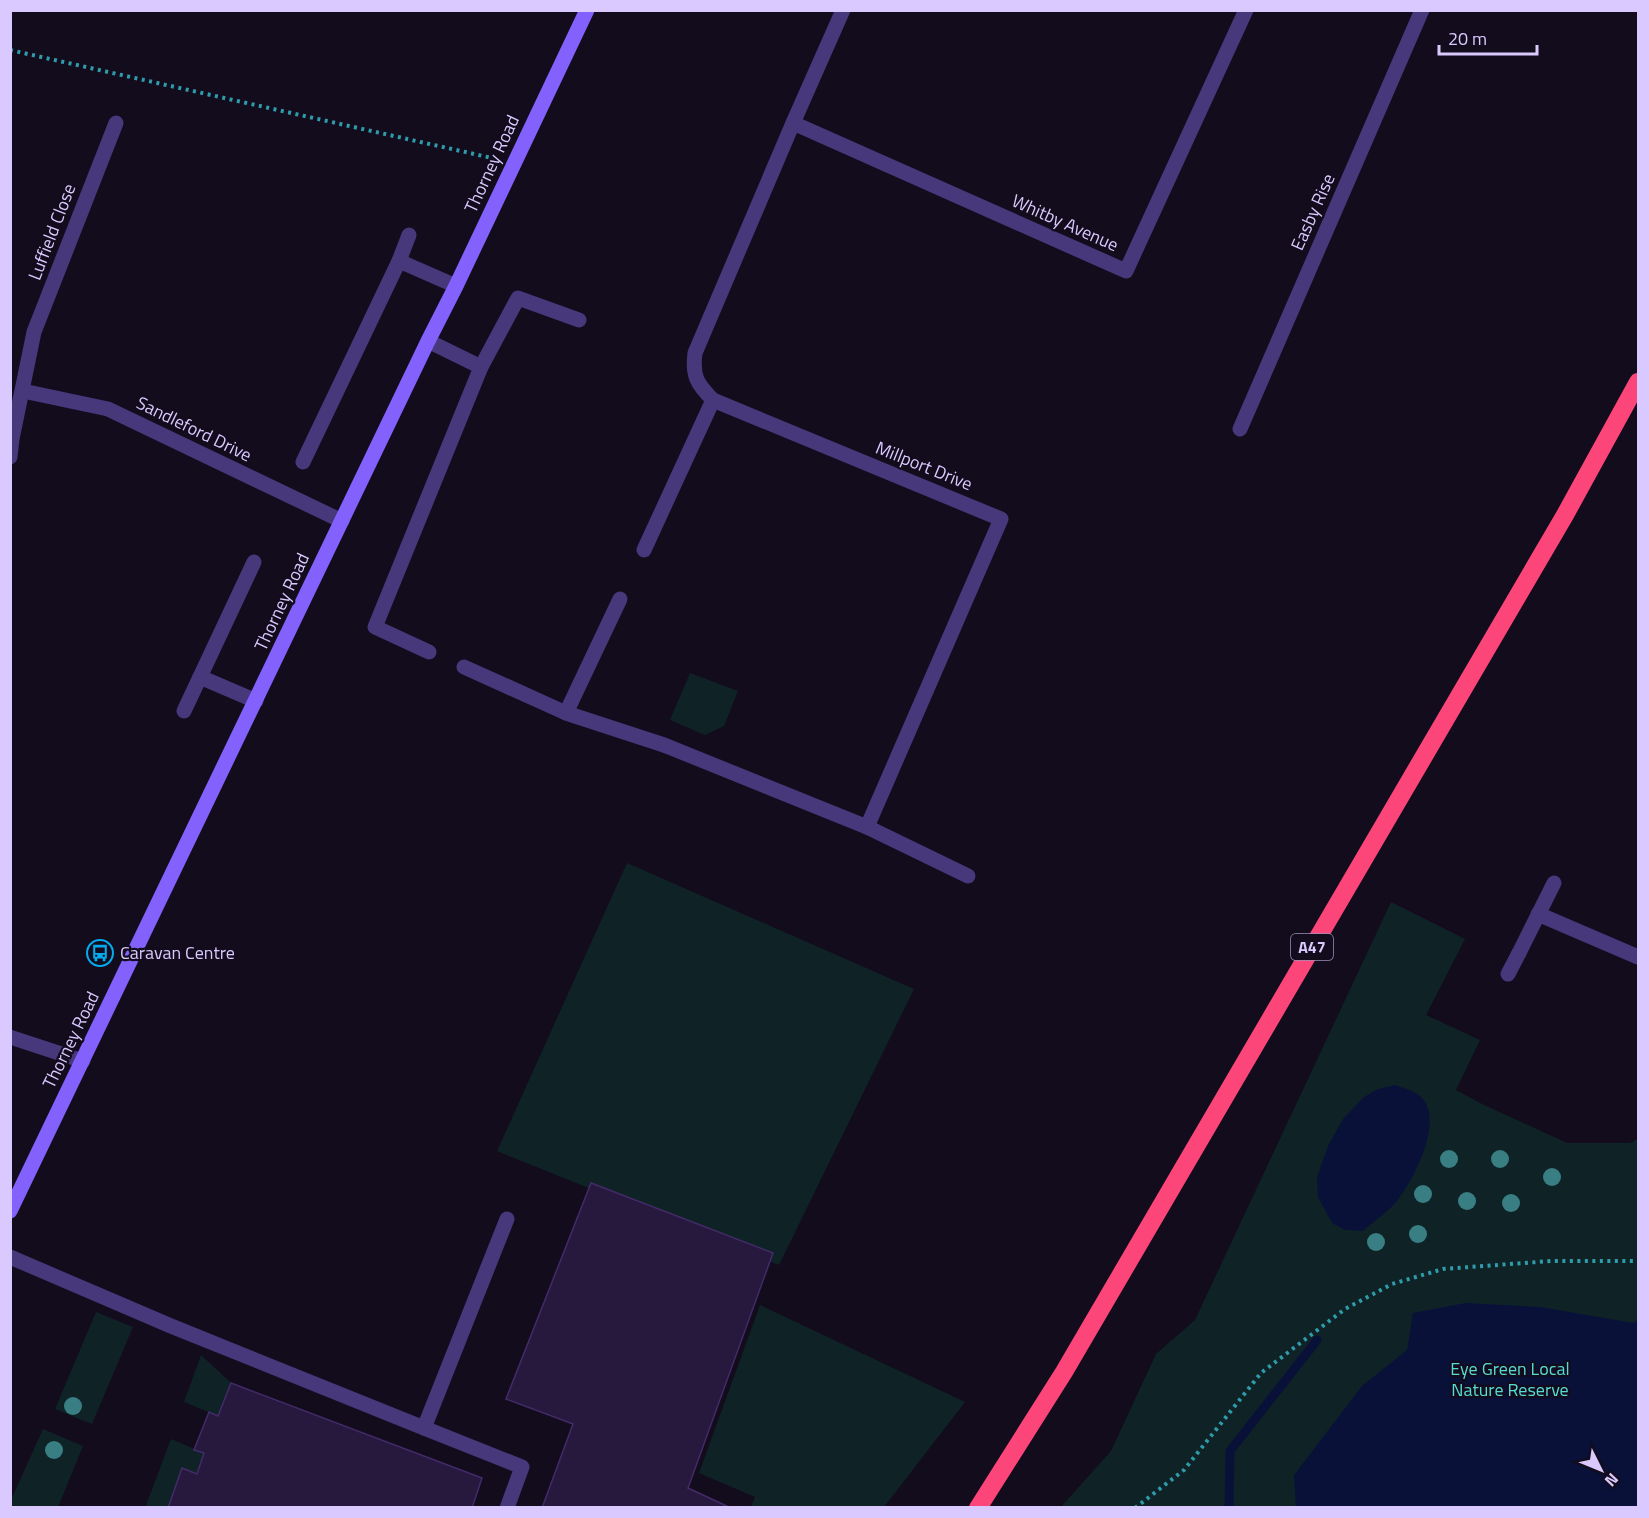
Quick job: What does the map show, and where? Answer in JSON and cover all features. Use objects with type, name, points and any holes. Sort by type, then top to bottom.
[{"type":"highway","name":"A47","points":[[978,1508],[1064,1372],[1559,525],[1638,382]]},
{"type":"street","name":"Thorney Road","points":[[10,1210],[587,10]]},
{"type":"street","name":"Millport Drive","points":[[843,10],[694,353],[692,370],[702,388],[714,400],[1001,519],[867,827]]},
{"type":"street","name":"Whitby Avenue","points":[[793,123],[1126,271],[1246,10]]},
{"type":"street","name":"Easby Rise","points":[[1240,429],[1422,10]]},
{"type":"street","name":"Luffield Close","points":[[10,457],[11,439],[34,332],[116,123]]},
{"type":"street","points":[[303,462],[410,235]]},
{"type":"street","points":[[399,261],[456,286]]},
{"type":"street","points":[[429,652],[375,627],[481,367],[518,298],[579,320]]},
{"type":"street","points":[[428,341],[481,367]]},
{"type":"street","name":"Sandleford Drive","points":[[23,391],[108,409],[342,521]]},
{"type":"street","points":[[644,550],[714,400]]},
{"type":"street","points":[[184,711],[254,562]]},
{"type":"street","points":[[566,713],[620,599]]},
{"type":"street","points":[[464,667],[566,713],[663,745],[867,827],[968,876]]},
{"type":"street","points":[[200,677],[256,701]]},
{"type":"street","points":[[1508,974],[1554,883]]},
{"type":"street","points":[[1538,914],[1638,957]]},
{"type":"street","points":[[10,1037],[83,1061]]},
{"type":"street","points":[[424,1428],[507,1219]]},
{"type":"street","points":[[10,1257],[171,1326],[522,1467],[507,1508]]},
{"type":"path","points":[[10,50],[513,163]]},
{"type":"path","points":[[1135,1508],[1184,1470],[1261,1373],[1345,1309],[1392,1284],[1443,1269],[1551,1261],[1638,1261]]},
{"type":"green space","points":[[690,673],[738,691],[724,726],[705,735],[670,720]]},
{"type":"green space","points":[[627,863],[914,989],[779,1265],[497,1151]]},
{"type":"green space","name":"Eye Green Local Nature Reserve","points":[[1391,902],[1465,939],[1426,1015],[1480,1040],[1456,1090],[1567,1143],[1630,1143],[1638,1139],[1638,1507],[1060,1508],[1111,1451],[1156,1354],[1195,1320]]},
{"type":"green space","points":[[760,1305],[965,1402],[884,1507],[751,1507],[755,1497],[699,1473]]},
{"type":"green space","points":[[96,1312],[133,1327],[92,1424],[55,1409]]},
{"type":"green space","points":[[201,1355],[231,1383],[218,1416],[184,1402]]},
{"type":"green space","points":[[43,1429],[83,1446],[58,1507],[11,1507],[11,1500]]},
{"type":"green space","points":[[171,1439],[204,1453],[197,1474],[182,1469],[168,1507],[145,1508]]},
{"type":"shaded area","points":[[1395,1085],[1417,1094],[1427,1106],[1430,1119],[1425,1149],[1411,1179],[1393,1205],[1363,1231],[1345,1230],[1332,1223],[1318,1197],[1317,1177],[1328,1146],[1343,1119],[1364,1097],[1378,1089]]},
{"type":"shaded area","points":[[1466,1303],[1540,1307],[1634,1323],[1638,1320],[1638,1507],[1296,1507],[1294,1475],[1362,1386],[1407,1350],[1413,1313]]},
{"type":"building","points":[[591,1183],[773,1253],[688,1488],[731,1508],[542,1508],[573,1424],[506,1399]]},
{"type":"building","points":[[231,1383],[482,1478],[472,1508],[168,1508],[182,1468],[197,1474],[204,1453],[194,1450],[209,1412],[218,1416]]},
{"type":"waterway","points":[[1229,1508],[1230,1451],[1317,1340]]},
{"type":"place","name":"Caravan Centre","points":[[100,953]]}]
